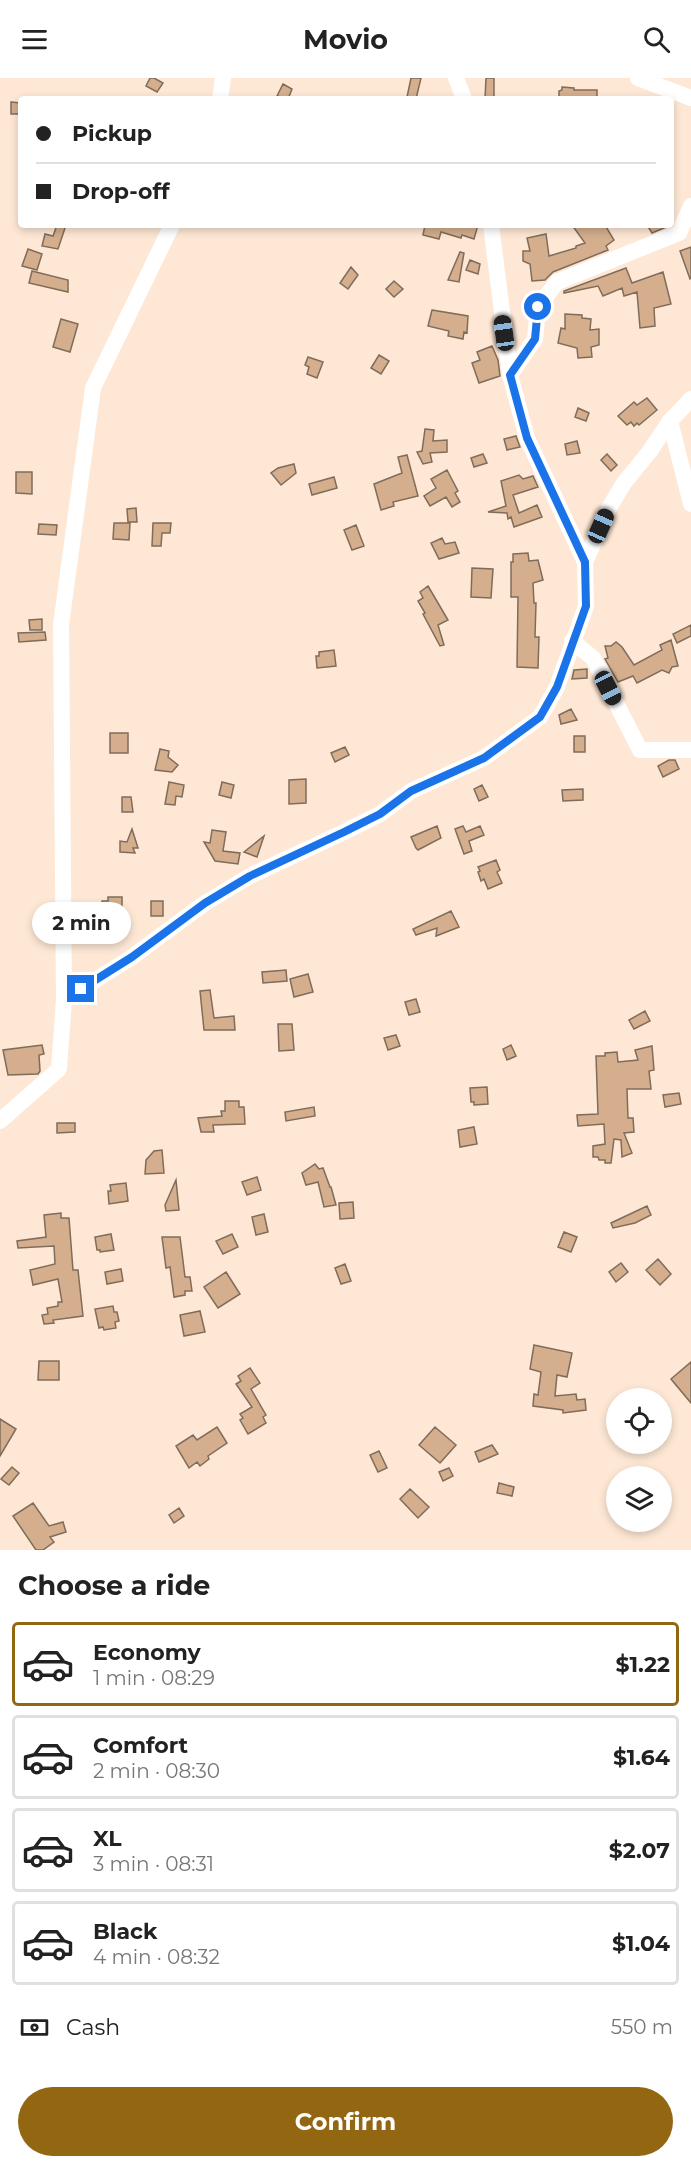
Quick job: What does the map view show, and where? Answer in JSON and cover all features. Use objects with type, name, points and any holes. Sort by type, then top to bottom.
[{"type":"street","points":[[220,96],[223,78]]},
{"type":"street","points":[[456,78],[463,96]]},
{"type":"street","points":[[638,78],[691,98]]},
{"type":"street","points":[[510,375],[535,339],[538,307],[557,282],[679,233],[691,206]]},
{"type":"street","points":[[0,1121],[59,1069],[64,1000],[61,625],[93,388],[170,228]]},
{"type":"street","points":[[64,1000],[132,957],[205,903],[250,876],[380,814],[411,791],[484,758],[540,717],[557,687],[586,606],[585,562],[527,438],[510,375],[491,228]]},
{"type":"street","points":[[585,562],[609,508],[624,483],[650,451],[670,421],[691,399]]},
{"type":"street","points":[[670,421],[691,504]]},
{"type":"street","points":[[573,641],[593,658],[640,750],[691,750]]},
{"type":"building","points":[[150,78],[163,83],[157,92],[146,86]]},
{"type":"building","points":[[411,78],[421,78],[417,96],[407,96]]},
{"type":"building","points":[[486,78],[494,78],[494,96],[485,96]]},
{"type":"building","points":[[283,84],[292,89],[289,96],[277,96]]},
{"type":"building","points":[[562,87],[574,88],[574,90],[597,90],[597,96],[559,96],[559,91]]},
{"type":"building","points":[[11,102],[18,103],[18,114],[11,114]]},
{"type":"building","points":[[56,228],[65,228],[58,249],[42,246],[45,234],[53,236]]},
{"type":"building","points":[[424,228],[477,228],[474,239],[441,232],[439,239],[423,235]]},
{"type":"building","points":[[574,228],[607,228],[614,240],[606,246],[608,250],[553,272],[545,280],[532,281],[530,264],[523,261],[523,251],[530,251],[527,238],[546,234],[549,256],[585,243]]},
{"type":"building","points":[[649,228],[664,228],[652,233]]},
{"type":"building","points":[[691,247],[691,278],[690,279],[680,251]]},
{"type":"building","points":[[28,249],[42,254],[37,270],[22,266]]},
{"type":"building","points":[[460,252],[464,253],[459,282],[448,280]]},
{"type":"building","points":[[470,260],[480,264],[478,274],[466,270]]},
{"type":"building","points":[[351,267],[358,275],[348,289],[340,283]]},
{"type":"building","points":[[626,268],[632,283],[663,272],[671,304],[654,308],[655,326],[640,328],[637,292],[624,296],[622,288],[603,296],[598,286],[564,293],[564,291]]},
{"type":"building","points":[[32,271],[68,280],[68,292],[29,283]]},
{"type":"building","points":[[394,281],[403,289],[394,297],[386,289]]},
{"type":"building","points":[[432,310],[468,316],[467,333],[464,332],[463,339],[448,336],[449,331],[428,326]]},
{"type":"building","points":[[565,314],[582,315],[582,318],[591,319],[590,330],[599,329],[599,345],[591,347],[592,357],[578,358],[577,348],[558,343],[561,328],[565,329]]},
{"type":"building","points":[[61,319],[78,324],[70,352],[53,347]]},
{"type":"building","points":[[492,346],[498,360],[500,376],[479,383],[472,363],[480,360],[477,352]]},
{"type":"building","points":[[379,355],[389,361],[381,374],[371,368]]},
{"type":"building","points":[[308,357],[323,362],[317,378],[307,374],[309,367],[305,365]]},
{"type":"building","points":[[647,398],[657,410],[639,425],[637,423],[634,426],[631,422],[627,425],[618,416],[634,402],[637,405]]},
{"type":"building","points":[[578,408],[589,413],[586,421],[575,417]]},
{"type":"building","points":[[425,429],[434,430],[433,441],[447,440],[447,452],[430,453],[432,462],[423,464],[417,452],[422,451]]},
{"type":"building","points":[[516,436],[520,447],[507,450],[504,439]]},
{"type":"building","points":[[577,441],[580,453],[567,455],[565,444]]},
{"type":"building","points":[[483,454],[487,463],[474,467],[471,458]]},
{"type":"building","points":[[607,454],[617,465],[611,471],[601,460]]},
{"type":"building","points":[[407,455],[418,496],[393,502],[394,506],[381,510],[374,484],[402,473],[398,457]]},
{"type":"building","points":[[294,464],[296,473],[281,485],[271,473],[278,468]]},
{"type":"building","points":[[447,470],[458,491],[455,493],[460,502],[452,507],[446,497],[430,506],[424,496],[436,488],[431,479]]},
{"type":"building","points":[[16,472],[32,472],[32,494],[16,493]]},
{"type":"building","points":[[519,475],[523,479],[533,476],[538,487],[513,495],[519,513],[537,505],[542,517],[514,527],[507,513],[488,512],[506,506],[501,481]]},
{"type":"building","points":[[334,477],[337,488],[312,495],[309,484]]},
{"type":"building","points":[[136,508],[137,522],[128,522],[127,509]]},
{"type":"building","points":[[114,523],[130,523],[129,540],[113,539]]},
{"type":"building","points":[[153,523],[171,523],[170,533],[162,533],[161,546],[152,546]]},
{"type":"building","points":[[39,524],[57,525],[56,535],[38,534]]},
{"type":"building","points":[[356,525],[364,546],[352,550],[344,530]]},
{"type":"building","points":[[442,538],[445,544],[455,542],[459,553],[439,559],[431,543]]},
{"type":"building","points":[[528,553],[529,561],[538,560],[543,580],[533,583],[534,603],[536,603],[535,637],[539,637],[538,668],[517,667],[518,597],[511,597],[511,562],[513,562],[513,554]]},
{"type":"building","points":[[472,568],[493,569],[491,598],[471,597]]},
{"type":"building","points":[[428,586],[448,620],[438,625],[444,645],[440,646],[418,601],[423,598],[420,592]]},
{"type":"building","points":[[42,619],[42,630],[30,630],[29,620]]},
{"type":"building","points":[[691,625],[691,636],[677,643],[673,634]]},
{"type":"building","points":[[45,632],[46,640],[19,642],[18,633]]},
{"type":"building","points":[[671,640],[678,666],[672,667],[669,673],[662,670],[637,683],[633,676],[618,682],[605,659],[608,658],[605,646],[611,646],[616,642],[634,665],[662,650],[660,645]]},
{"type":"building","points":[[334,650],[336,666],[317,668],[316,656],[319,656],[319,652]]},
{"type":"building","points":[[587,669],[587,678],[572,679],[574,670]]},
{"type":"building","points":[[571,709],[577,720],[561,724],[559,715]]},
{"type":"building","points":[[110,733],[128,733],[128,753],[110,753]]},
{"type":"building","points":[[574,736],[585,736],[585,752],[574,752]]},
{"type":"building","points":[[345,747],[349,755],[335,762],[331,753]]},
{"type":"building","points":[[160,749],[169,751],[168,757],[178,765],[172,772],[155,770]]},
{"type":"building","points":[[669,760],[675,760],[679,769],[663,777],[658,766]]},
{"type":"building","points":[[306,779],[306,803],[289,804],[289,780]]},
{"type":"building","points":[[169,782],[184,785],[182,797],[176,796],[175,805],[165,804]]},
{"type":"building","points":[[222,782],[234,785],[231,798],[219,795]]},
{"type":"building","points":[[482,785],[488,797],[479,801],[474,789]]},
{"type":"building","points":[[583,789],[583,800],[563,801],[562,790]]},
{"type":"building","points":[[122,797],[131,797],[133,812],[122,812]]},
{"type":"building","points":[[437,826],[441,838],[418,850],[411,837]]},
{"type":"building","points":[[463,826],[466,832],[480,826],[484,835],[469,841],[472,851],[464,854],[455,829]]},
{"type":"building","points":[[132,829],[138,848],[133,848],[135,853],[120,852],[120,841],[127,842]]},
{"type":"building","points":[[212,830],[226,832],[223,851],[240,853],[238,864],[215,861],[204,842],[210,843]]},
{"type":"building","points":[[264,836],[257,857],[244,852]]},
{"type":"building","points":[[496,860],[500,870],[497,872],[502,883],[488,889],[484,879],[481,881],[478,867]]},
{"type":"building","points":[[108,897],[122,897],[122,914],[112,914],[112,921],[102,921],[102,901],[108,901]]},
{"type":"building","points":[[151,901],[163,901],[163,916],[151,916]]},
{"type":"building","points":[[451,911],[459,927],[436,936],[437,928],[416,935],[413,929]]},
{"type":"building","points":[[286,970],[287,981],[263,983],[262,972]]},
{"type":"building","points":[[308,974],[313,992],[294,997],[290,979]]},
{"type":"building","points":[[210,990],[214,1018],[234,1016],[235,1030],[204,1030],[200,991]]},
{"type":"building","points":[[416,999],[420,1012],[409,1015],[405,1002]]},
{"type":"building","points":[[645,1011],[650,1021],[634,1029],[629,1020]]},
{"type":"building","points":[[278,1024],[292,1024],[294,1050],[279,1051]]},
{"type":"building","points":[[396,1035],[400,1046],[388,1050],[384,1038]]},
{"type":"building","points":[[42,1045],[44,1054],[39,1055],[40,1071],[38,1074],[8,1075],[3,1050]]},
{"type":"building","points":[[511,1045],[516,1056],[507,1060],[503,1049]]},
{"type":"building","points":[[652,1046],[654,1070],[649,1071],[651,1089],[627,1089],[628,1118],[633,1118],[634,1132],[624,1133],[632,1153],[622,1157],[621,1140],[614,1139],[611,1163],[605,1163],[605,1160],[593,1157],[593,1146],[605,1144],[604,1124],[578,1126],[577,1115],[598,1114],[596,1056],[617,1052],[618,1062],[638,1060],[635,1050]]},
{"type":"building","points":[[487,1087],[488,1104],[474,1105],[474,1102],[471,1102],[470,1088]]},
{"type":"building","points":[[679,1093],[681,1104],[665,1107],[663,1095]]},
{"type":"building","points":[[225,1101],[239,1101],[239,1107],[244,1107],[245,1124],[213,1125],[214,1132],[201,1132],[198,1118],[222,1116],[221,1111],[225,1111]]},
{"type":"building","points":[[314,1107],[315,1116],[286,1121],[285,1112]]},
{"type":"building","points":[[57,1123],[75,1123],[75,1132],[57,1133]]},
{"type":"building","points":[[474,1127],[477,1144],[460,1147],[458,1130]]},
{"type":"building","points":[[162,1150],[164,1173],[145,1174],[146,1160],[154,1151]]},
{"type":"building","points":[[315,1164],[319,1169],[323,1168],[336,1205],[324,1207],[318,1182],[306,1185],[302,1173]]},
{"type":"building","points":[[257,1177],[261,1190],[247,1195],[242,1182]]},
{"type":"building","points":[[176,1180],[179,1210],[166,1211],[165,1205]]},
{"type":"building","points":[[126,1183],[128,1201],[109,1204],[110,1185]]},
{"type":"building","points":[[353,1202],[354,1218],[340,1219],[339,1203]]},
{"type":"building","points":[[647,1206],[651,1215],[635,1223],[613,1228],[611,1223]]},
{"type":"building","points":[[61,1213],[61,1218],[69,1218],[73,1270],[78,1270],[83,1316],[53,1320],[54,1323],[44,1324],[42,1315],[48,1314],[47,1308],[58,1306],[58,1302],[62,1302],[58,1279],[33,1285],[30,1270],[55,1264],[54,1246],[18,1248],[17,1241],[46,1237],[44,1215]]},
{"type":"building","points":[[264,1214],[268,1232],[256,1235],[252,1217]]},
{"type":"building","points":[[564,1232],[577,1237],[571,1252],[558,1247]]},
{"type":"building","points":[[111,1234],[114,1250],[100,1252],[97,1250],[95,1237]]},
{"type":"building","points":[[232,1234],[238,1247],[223,1254],[216,1241]]},
{"type":"building","points":[[162,1237],[180,1237],[185,1277],[190,1277],[192,1291],[185,1291],[185,1295],[174,1297],[170,1267],[166,1268]]},
{"type":"building","points":[[658,1259],[671,1274],[660,1285],[646,1270]]},
{"type":"building","points":[[621,1263],[628,1272],[616,1282],[609,1272]]},
{"type":"building","points":[[345,1264],[351,1281],[341,1284],[335,1268]]},
{"type":"building","points":[[121,1269],[123,1281],[107,1284],[105,1272]]},
{"type":"building","points":[[226,1272],[240,1294],[218,1308],[204,1287]]},
{"type":"building","points":[[113,1306],[119,1321],[115,1322],[116,1328],[104,1330],[103,1327],[99,1328],[95,1309]]},
{"type":"building","points":[[200,1311],[205,1332],[184,1336],[180,1315]]},
{"type":"building","points":[[534,1345],[572,1353],[567,1377],[557,1375],[555,1396],[576,1394],[577,1400],[585,1399],[586,1410],[563,1413],[563,1410],[533,1406],[534,1394],[538,1395],[541,1372],[530,1369]]},
{"type":"building","points":[[39,1361],[59,1361],[59,1380],[38,1380]]},
{"type":"building","points":[[691,1362],[691,1403],[671,1379]]},
{"type":"building","points":[[250,1368],[260,1383],[251,1389],[266,1415],[263,1417],[266,1423],[248,1434],[240,1420],[243,1418],[240,1414],[252,1407],[236,1384],[241,1381],[238,1376]]},
{"type":"building","points":[[0,1419],[16,1429],[0,1456]]},
{"type":"building","points":[[217,1427],[227,1443],[208,1456],[209,1459],[200,1466],[197,1462],[189,1468],[176,1446],[193,1435],[197,1440]]},
{"type":"building","points":[[435,1427],[456,1445],[440,1463],[419,1445]]},
{"type":"building","points":[[492,1445],[498,1454],[479,1462],[475,1452]]},
{"type":"building","points":[[379,1451],[387,1468],[378,1472],[370,1455]]},
{"type":"building","points":[[12,1467],[19,1473],[9,1485],[1,1479]]},
{"type":"building","points":[[449,1468],[453,1476],[443,1481],[439,1472]]},
{"type":"building","points":[[499,1483],[514,1487],[512,1496],[497,1493]]},
{"type":"building","points":[[410,1489],[429,1507],[418,1518],[400,1499]]},
{"type":"building","points":[[33,1503],[49,1526],[63,1522],[66,1532],[50,1537],[54,1542],[43,1550],[36,1550],[13,1516]]},
{"type":"building","points":[[179,1508],[184,1516],[174,1523],[169,1515]]},
{"type":"route","points":[[81,989],[132,957],[205,903],[250,876],[380,814],[411,791],[484,758],[540,717],[557,687],[586,606],[585,562],[527,438],[510,375],[535,339],[538,307]]}]
